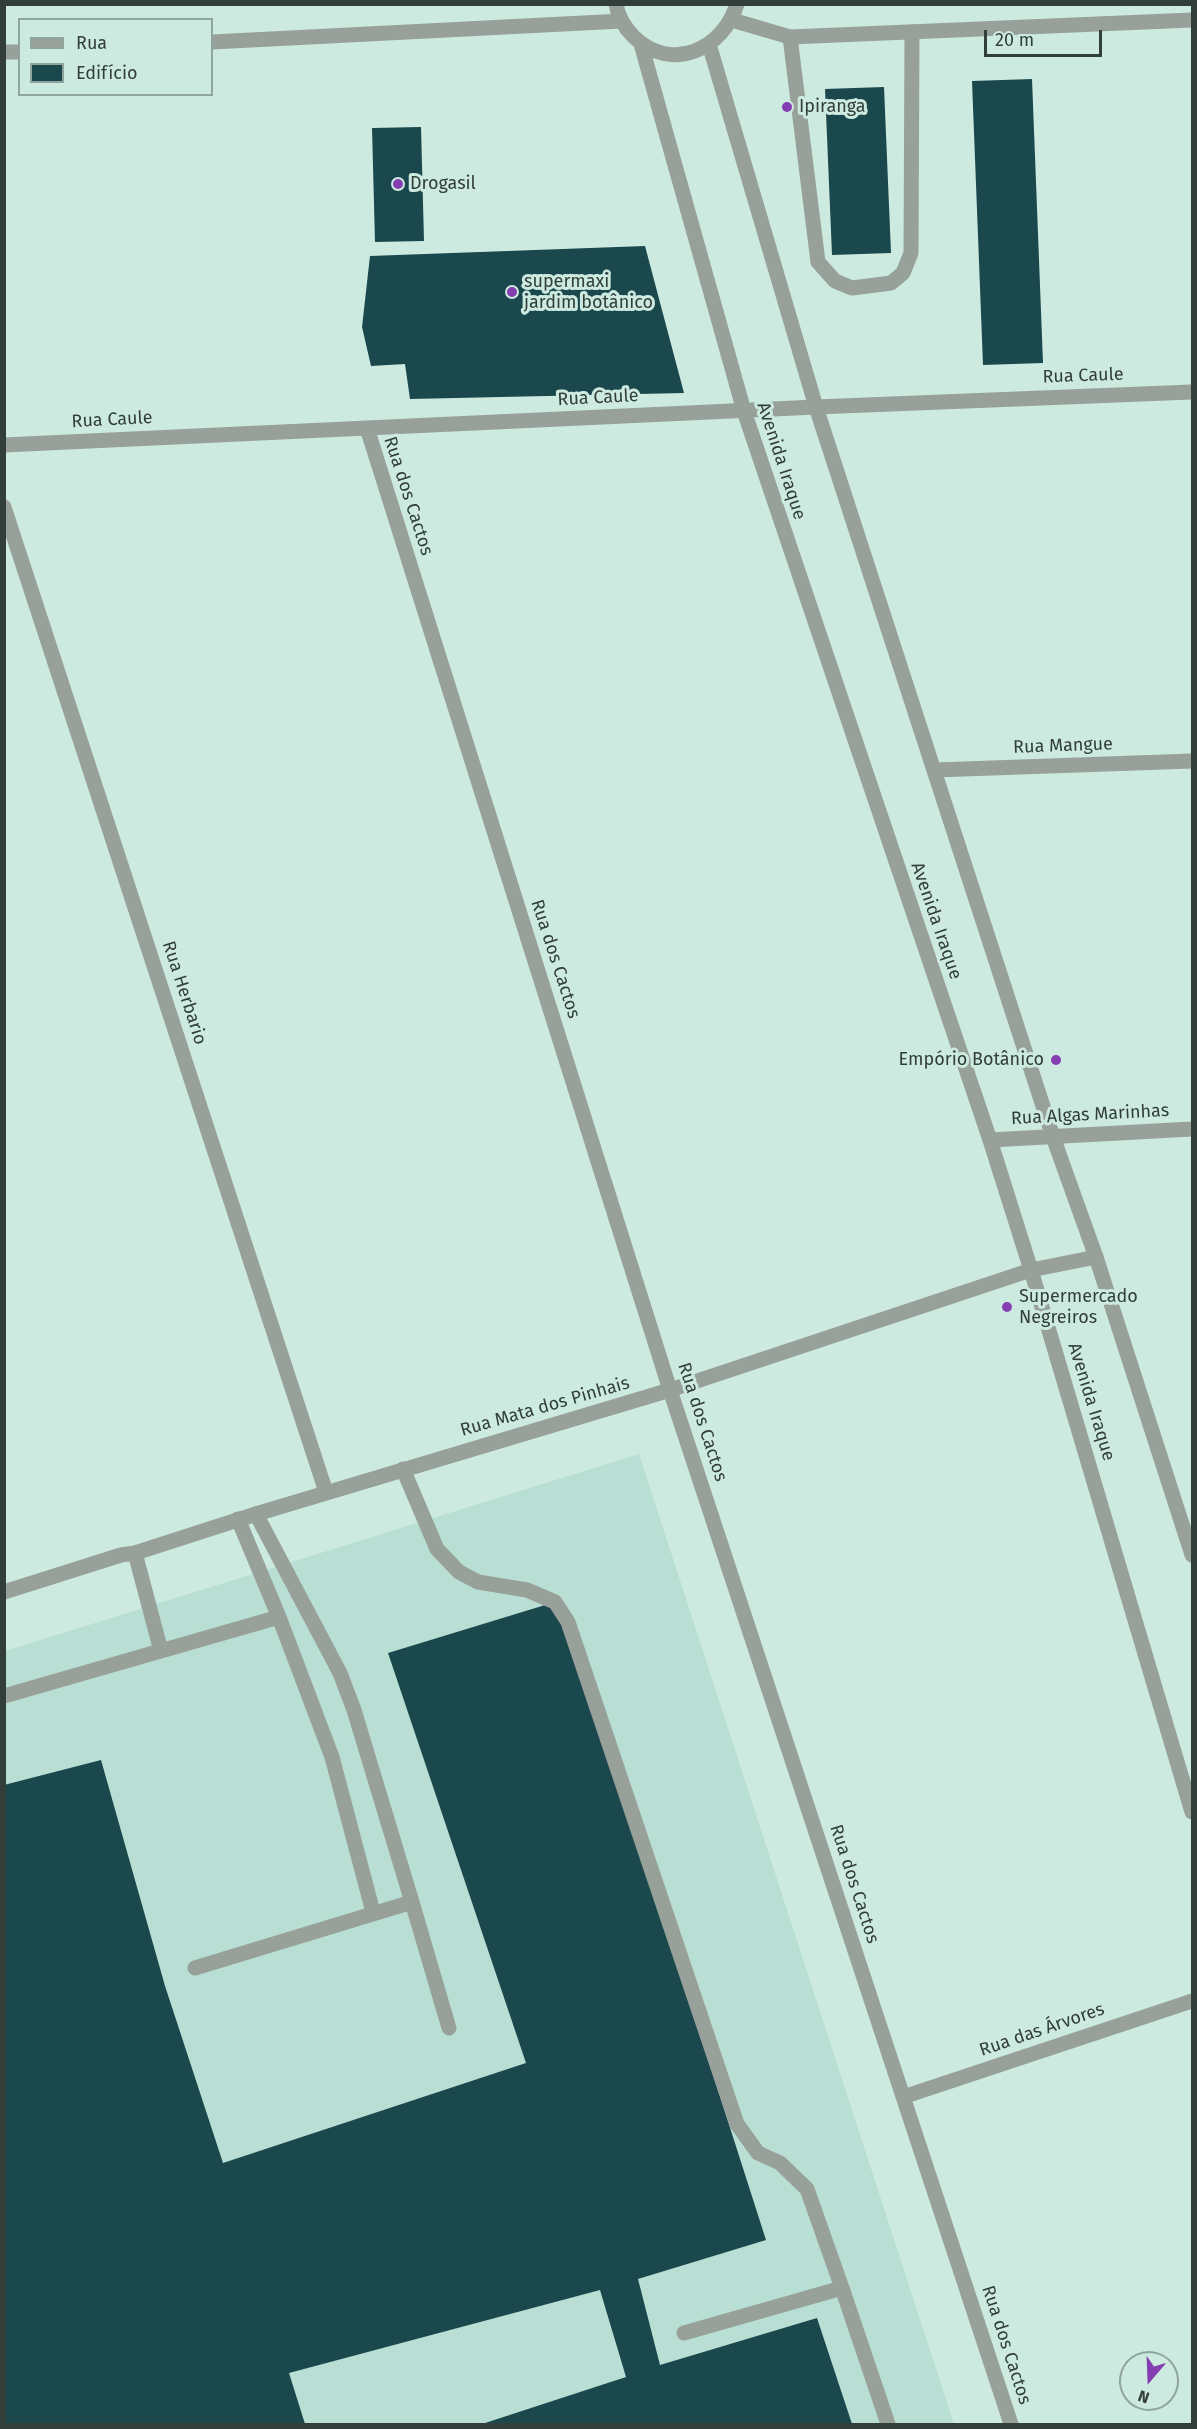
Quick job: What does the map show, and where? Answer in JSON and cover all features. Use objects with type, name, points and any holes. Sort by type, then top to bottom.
[{"type":"street","points":[[616,4],[626,29],[642,44],[661,53],[682,54],[702,49],[720,37],[732,20],[737,4]]},
{"type":"street","points":[[732,20],[790,37],[1192,20]]},
{"type":"street","points":[[213,42],[622,21]]},
{"type":"street","points":[[790,37],[818,262],[835,281],[852,288],[891,283],[903,273],[911,253],[912,32]]},
{"type":"street","name":"Avenida Iraque","points":[[642,44],[744,411],[990,1140],[1031,1270],[1192,1812]]},
{"type":"street","points":[[709,44],[816,406],[1053,1137],[1096,1257],[1192,1555]]},
{"type":"street","name":"Rua Caule","points":[[4,445],[816,406],[1192,392]]},
{"type":"street","name":"Rua dos Cactos","points":[[367,428],[670,1390],[1011,2424]]},
{"type":"street","name":"Rua Herbario","points":[[4,507],[326,1492]]},
{"type":"street","name":"Rua Mangue","points":[[935,770],[1192,761]]},
{"type":"street","name":"Rua Algas Marinhas","points":[[990,1140],[1192,1129]]},
{"type":"street","name":"Rua Mata dos Pinhais","points":[[4,1592],[326,1492],[670,1390],[1031,1270],[1096,1257]]},
{"type":"street","points":[[403,1469],[437,1549],[459,1572],[478,1582],[527,1590],[555,1602],[568,1622],[737,2124],[758,2153],[780,2163],[807,2189],[888,2424]]},
{"type":"street","points":[[256,1514],[340,1673],[354,1710],[449,2028]]},
{"type":"street","points":[[238,1519],[279,1617],[332,1757],[373,1912]]},
{"type":"street","points":[[135,1553],[161,1652]]},
{"type":"street","points":[[4,1696],[279,1617]]},
{"type":"street","points":[[195,1968],[412,1902]]},
{"type":"street","name":"Rua das Árvores","points":[[903,2097],[1192,2001]]},
{"type":"street","points":[[684,2333],[842,2288]]},
{"type":"shaded area","points":[[639,1454],[954,2424],[5,2424],[5,1651]]},
{"type":"building","points":[[1032,79],[1043,363],[983,365],[972,81]]},
{"type":"building","points":[[884,87],[891,253],[832,255],[825,89]]},
{"type":"building","name":"Drogasil","points":[[421,127],[424,241],[375,242],[372,128]]},
{"type":"building","name":"supermaxi jardim botânico","points":[[645,246],[684,393],[410,399],[405,364],[371,366],[362,327],[370,256]]},
{"type":"building","points":[[555,1602],[568,1622],[766,2240],[638,2279],[660,2365],[817,2318],[852,2424],[482,2424],[626,2377],[600,2290],[289,2373],[305,2424],[4,2424],[4,1785],[101,1760],[165,1986],[223,2163],[526,2063],[388,1653]]},
{"type":"place","name":"Ipiranga","points":[[787,107]]},
{"type":"place","name":"Drogasil","points":[[398,184]]},
{"type":"place","name":"supermaxi jardim botânico","points":[[512,292]]},
{"type":"place","name":"Empório Botânico","points":[[1056,1060]]},
{"type":"place","name":"Supermercado Negreiros","points":[[1007,1307]]}]
